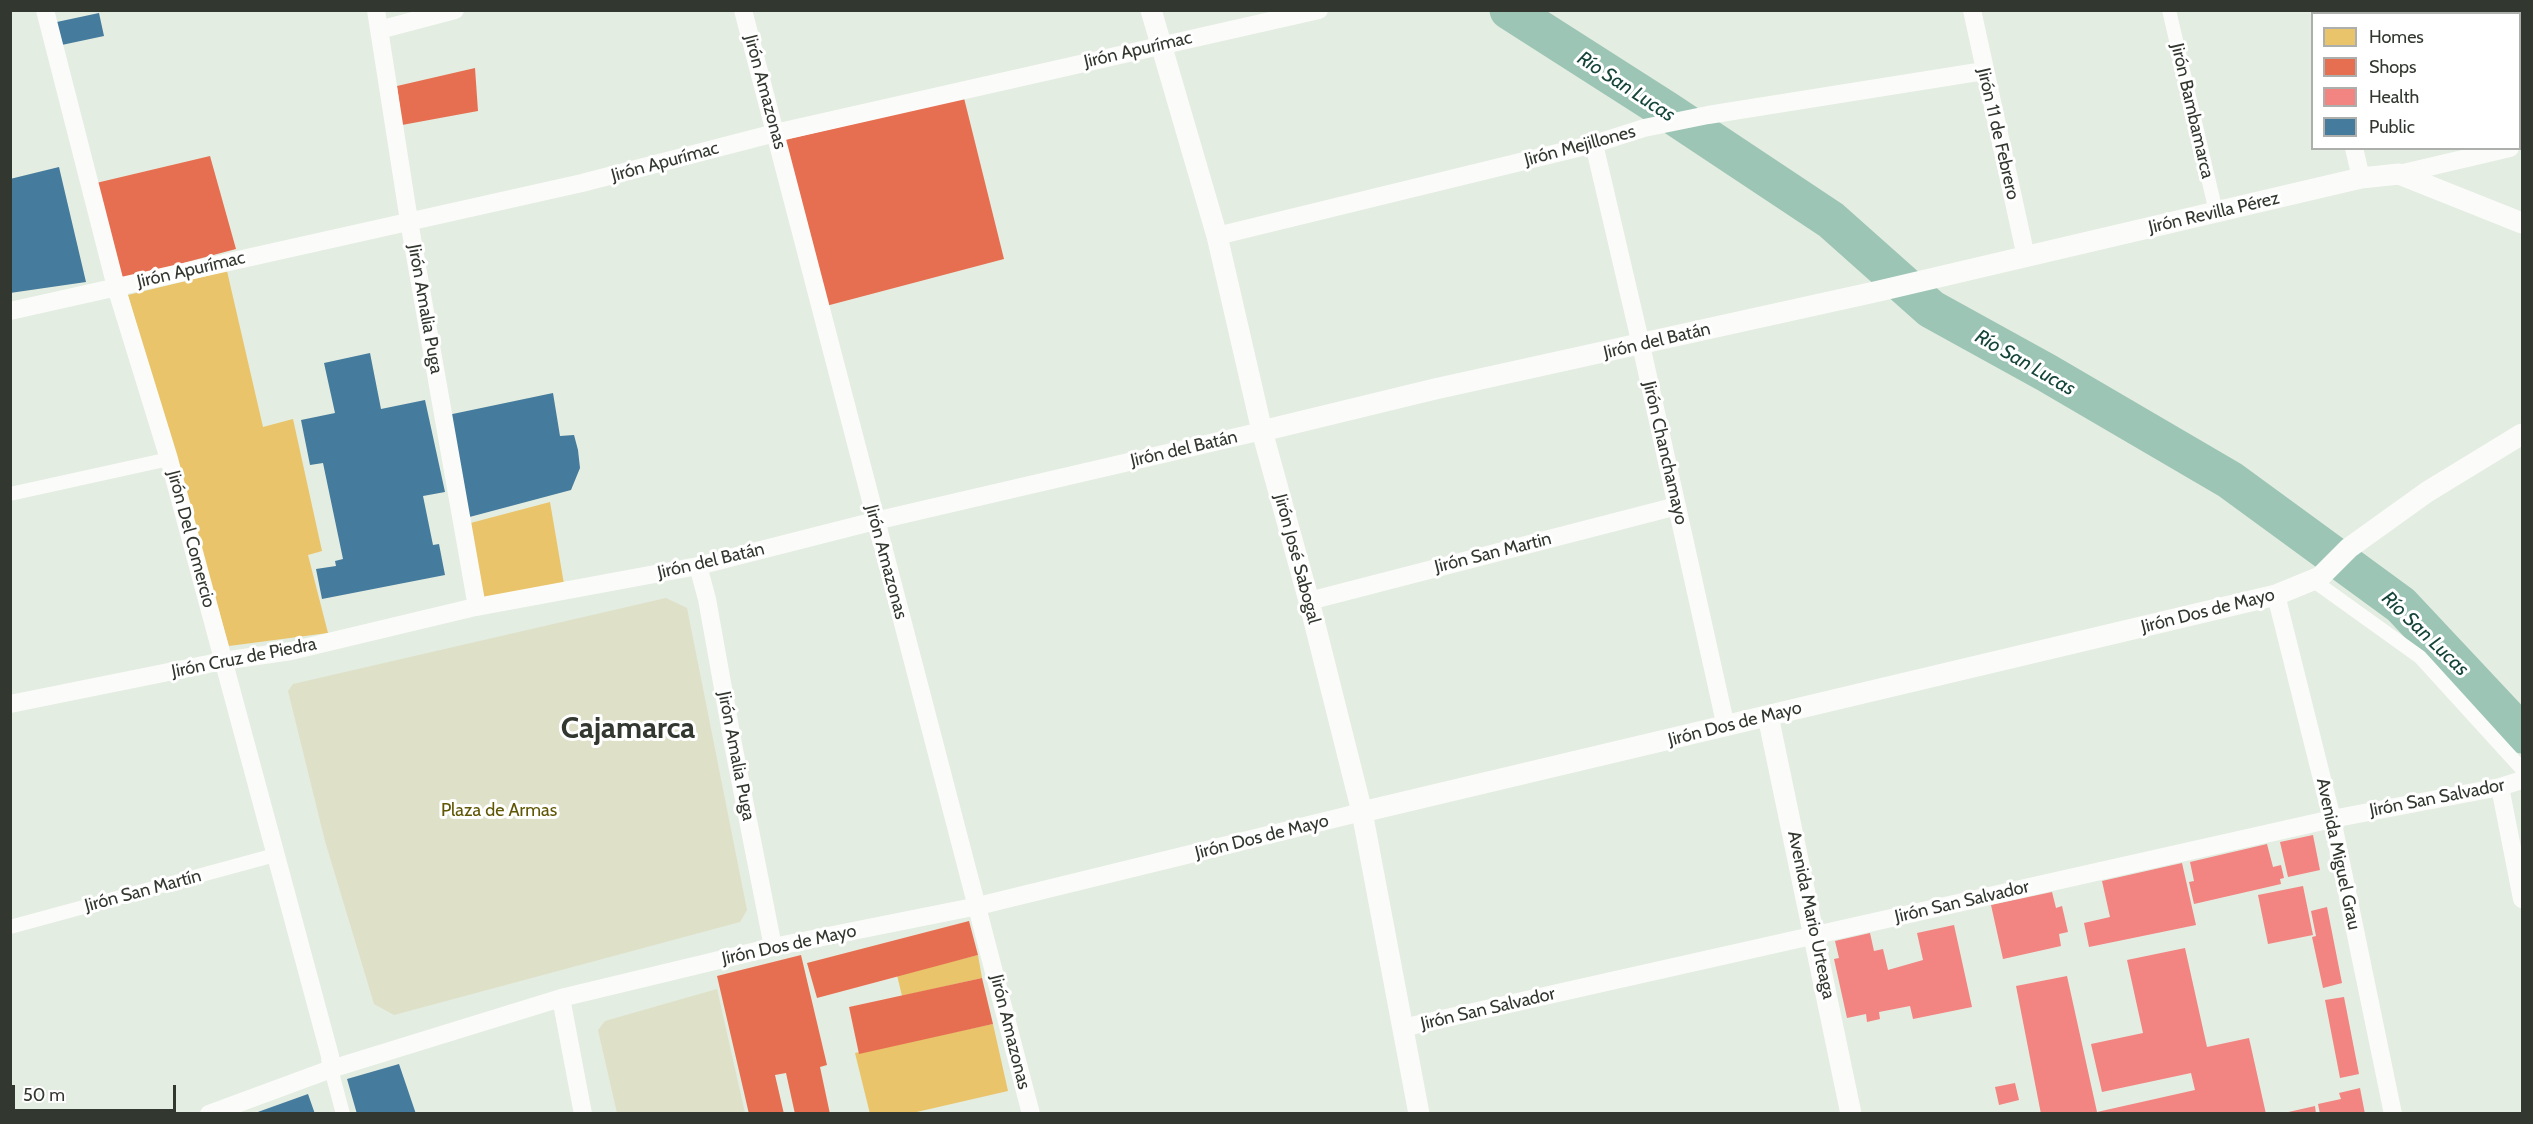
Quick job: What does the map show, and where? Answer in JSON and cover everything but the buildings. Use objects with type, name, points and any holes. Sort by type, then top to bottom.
[{"type":"street","name":"Jirón Del Comercio","points":[[45,10],[116,288],[169,459],[332,1069]]},
{"type":"street","name":"Jirón Amalia Puga","points":[[376,10],[409,221],[477,607]]},
{"type":"street","points":[[379,30],[455,10]]},
{"type":"street","name":"Jirón Amazonas","points":[[744,10],[875,521],[1031,1113]]},
{"type":"street","name":"Jirón José Sabogal","points":[[1151,10],[1217,236],[1262,431],[1309,601],[1362,813],[1419,1113]]},
{"type":"street","name":"Jirón Apurímac","points":[[10,311],[582,183],[775,133],[1160,44],[1319,10]]},
{"type":"street","name":"Jirón 11 de Febrero","points":[[1972,10],[2026,257]]},
{"type":"street","name":"Jirón Bambamarca","points":[[2169,10],[2216,212]]},
{"type":"street","name":"Jirón Mejillones","points":[[1217,236],[1594,144],[1644,128],[1708,115],[1984,71]]},
{"type":"street","name":"Jirón Chanchamayo","points":[[1594,144],[1726,726]]},
{"type":"street","points":[[2354,150],[2361,178]]},
{"type":"street","name":"Jirón Revilla Pérez","points":[[1918,280],[2026,257],[2361,178],[2399,174],[2501,150]]},
{"type":"street","points":[[2399,174],[2523,223]]},
{"type":"street","name":"Jirón del Batán","points":[[477,607],[698,566],[875,521],[1435,389],[1641,345],[1918,280]]},
{"type":"street","points":[[2523,434],[2427,492],[2349,548],[2317,579],[2420,657],[2523,769]]},
{"type":"street","points":[[10,494],[169,459]]},
{"type":"street","name":"Jirón San Martin","points":[[1309,601],[1677,506]]},
{"type":"street","name":"Jirón Amalia Puga","points":[[698,566],[707,599],[773,947]]},
{"type":"street","name":"Jirón Dos de Mayo","points":[[209,1113],[332,1069],[561,998],[773,947],[978,906],[2276,595],[2317,579]]},
{"type":"street","name":"Avenida Miguel Grau","points":[[2276,595],[2332,819],[2393,1113]]},
{"type":"street","name":"Jirón Cruz de Piedra","points":[[10,704],[224,661],[291,651],[477,607]]},
{"type":"street","name":"Avenida Mario Urteaga","points":[[1768,716],[1851,1113]]},
{"type":"street","name":"Jirón San Salvador","points":[[1402,1028],[2332,819],[2500,787],[2523,780]]},
{"type":"street","points":[[2500,787],[2523,899]]},
{"type":"street","name":"Jirón San Martín","points":[[10,927],[275,855]]},
{"type":"street","points":[[561,998],[583,1113]]},
{"type":"street","points":[[332,1069],[343,1113]]},
{"type":"green space","name":"Plaza de Armas","points":[[666,598],[687,608],[747,910],[740,922],[394,1015],[374,1004],[325,841],[288,691],[293,684]]},
{"type":"green space","points":[[717,989],[745,1113],[617,1113],[598,1030],[605,1021]]},
{"type":"waterway","name":"Río San Lucas","points":[[1509,10],[1831,220],[1931,309],[2047,373],[2230,480],[2401,605],[2522,734]]},
{"type":"district","name":"Cajamarca","points":[[628,729]]}]
